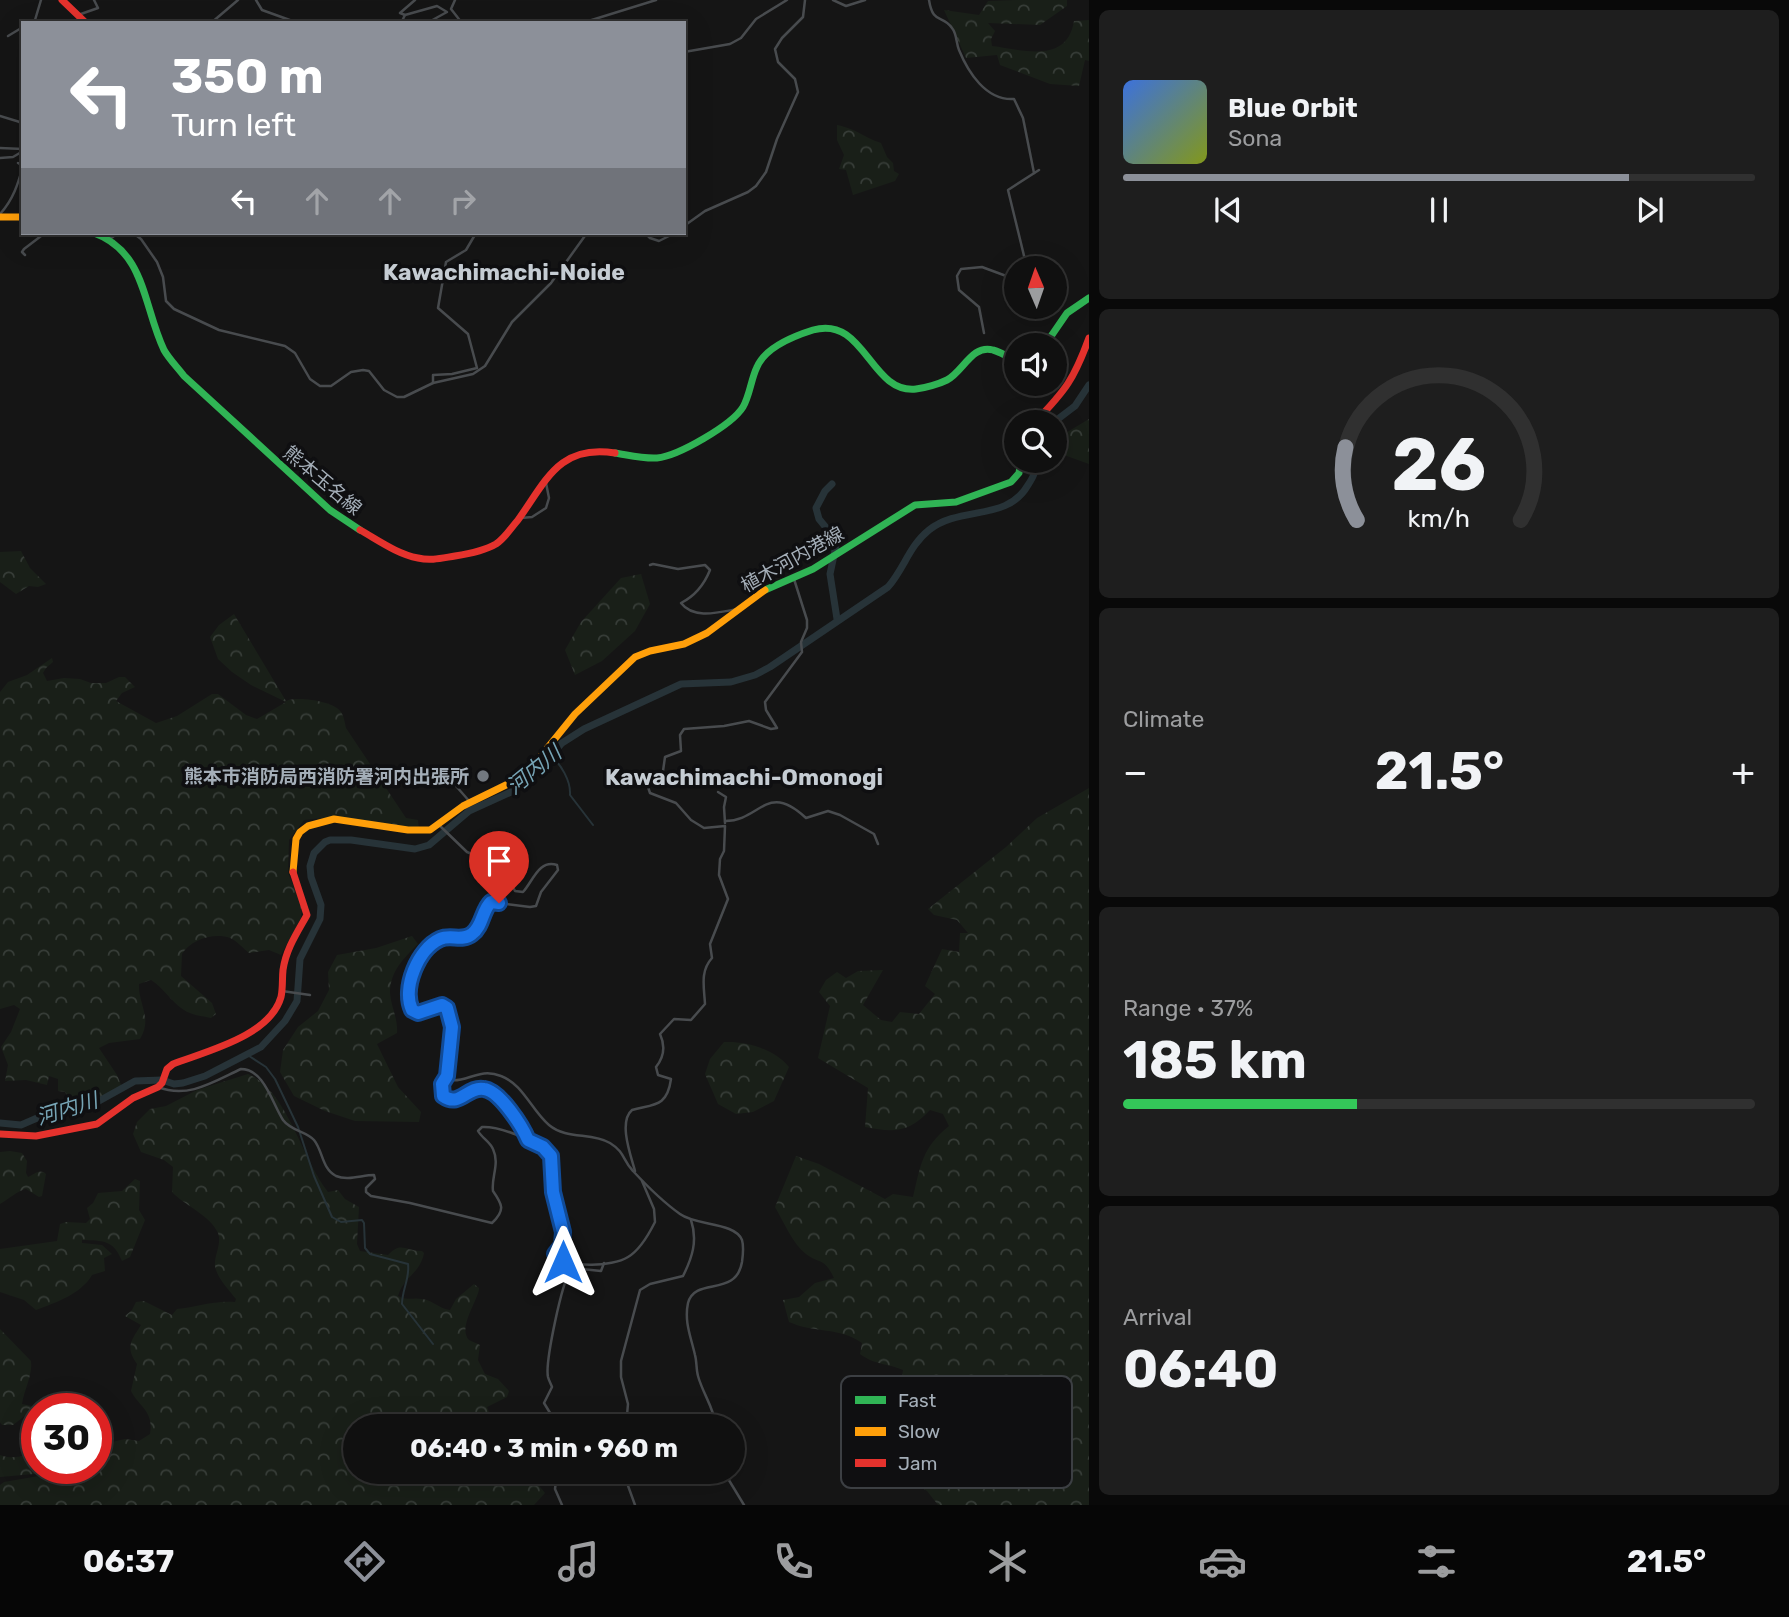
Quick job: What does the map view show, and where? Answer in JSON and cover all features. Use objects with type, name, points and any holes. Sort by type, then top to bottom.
[{"type":"main road","points":[[62,0],[84,21]]},
{"type":"main road","points":[[0,216],[21,217]]},
{"type":"main road","name":"熊本玉名線","points":[[99,235],[110,239],[125,251],[133,263],[165,351],[177,368],[326,508],[350,525],[397,551],[416,558],[433,559],[486,549],[503,538],[559,464],[581,452],[598,450],[657,458],[679,451],[739,413],[747,399],[757,366],[769,351],[814,330],[834,328],[851,337],[887,379],[908,389],[931,386],[948,380],[970,358],[984,349],[1004,355]]},
{"type":"main road","points":[[1053,333],[1066,313],[1089,298]]},
{"type":"main road","points":[[1047,410],[1064,392],[1076,373],[1089,338]]},
{"type":"main road","name":"植木河内港線","points":[[160,1085],[167,1069],[173,1064],[247,1036],[279,1004],[288,948],[307,915],[292,869],[293,849],[300,832],[308,826],[334,819],[420,831],[441,826],[470,802],[510,783],[532,768],[575,714],[635,657],[694,640],[727,620],[758,593],[794,579],[915,505],[956,502],[1011,482],[1019,473]]},
{"type":"main road","points":[[0,1134],[36,1136],[97,1124],[133,1098],[160,1085]]},
{"type":"street","points":[[33,21],[41,0]]},
{"type":"street","points":[[78,15],[98,8],[94,0]]},
{"type":"street","points":[[213,21],[238,0]]},
{"type":"street","points":[[257,0],[262,10],[292,21]]},
{"type":"street","points":[[404,15],[400,13],[415,0]]},
{"type":"street","points":[[455,0],[451,9],[460,21]]},
{"type":"street","points":[[588,21],[656,0]]},
{"type":"street","points":[[686,52],[730,44],[741,38],[756,19],[787,0]]},
{"type":"street","points":[[686,225],[705,211],[748,192],[766,172],[798,92],[795,79],[778,62],[775,49],[803,17],[805,0]]},
{"type":"street","points":[[833,0],[846,6],[865,0]]},
{"type":"street","points":[[929,0],[932,14],[954,30],[966,65],[978,81],[995,96],[1014,99],[1023,118],[1034,173]]},
{"type":"street","points":[[404,15],[437,6],[447,12],[431,21]]},
{"type":"street","points":[[402,21],[404,15]]},
{"type":"street","points":[[8,36],[21,28]]},
{"type":"street","points":[[0,116],[21,123]]},
{"type":"street","points":[[0,148],[21,150]]},
{"type":"street","points":[[0,158],[13,157],[21,151]]},
{"type":"street","points":[[1024,256],[1008,190],[1039,170]]},
{"type":"street","points":[[0,216],[12,199],[21,174]]},
{"type":"street","points":[[25,255],[22,252],[24,249],[42,235]]},
{"type":"street","points":[[110,239],[115,235]]},
{"type":"street","points":[[136,235],[157,262],[169,306],[219,330],[285,346],[295,353],[315,384],[331,386],[357,370],[369,371],[384,390],[397,397],[404,397],[433,383],[473,374],[485,366],[512,322],[551,283],[586,235]]},
{"type":"street","points":[[433,383],[433,374],[452,374],[477,368],[468,334],[438,308],[446,262],[466,250],[475,235]]},
{"type":"street","points":[[647,235],[659,241],[671,235]]},
{"type":"street","points":[[984,334],[979,307],[959,290],[957,276],[961,269],[982,267],[1004,275]]},
{"type":"street","points":[[519,517],[531,517],[546,508],[549,498],[545,480]]},
{"type":"street","points":[[650,565],[658,564],[678,569],[705,565],[710,570],[702,587],[692,598],[681,603],[685,608],[704,614],[738,609]]},
{"type":"street","points":[[794,579],[807,628],[801,642],[802,652],[765,702],[766,710],[776,724],[775,729],[749,721],[684,729],[680,735],[681,751],[665,757],[663,771],[647,784],[650,793],[676,803],[691,821],[704,828],[742,820],[765,804],[786,803],[791,804],[806,818],[828,811],[840,815],[873,834],[878,844]]},
{"type":"street","points":[[448,771],[456,786],[470,802]]},
{"type":"street","points":[[160,1085],[172,1093],[184,1092],[241,1069],[248,1069],[254,1072],[262,1083],[287,1125],[313,1139],[326,1167],[333,1175],[349,1178],[373,1175],[375,1179],[366,1188],[366,1192],[371,1196],[492,1223],[498,1218],[502,1207],[493,1191],[497,1162],[492,1146],[478,1131],[480,1128],[489,1127],[528,1140],[547,1150],[552,1159],[553,1192],[563,1232],[562,1245],[555,1254],[563,1262],[595,1265],[626,1258],[633,1253],[655,1222],[654,1209],[630,1150],[626,1117],[632,1111],[660,1103],[670,1086],[671,1079],[659,1075],[656,1067],[662,1060],[664,1048],[660,1034],[674,1019],[691,1020],[705,1004],[704,973],[706,964],[712,958],[710,944],[728,898],[719,875],[720,859],[724,851],[726,797],[718,792]]},
{"type":"street","points":[[441,826],[447,835],[467,852],[509,869],[511,887],[519,893],[528,886],[541,866],[553,863],[558,867],[541,892],[536,906],[491,902],[487,905],[475,932],[465,938],[446,937],[432,944],[417,962],[408,1003],[412,1010],[418,1013],[442,1005],[447,1008],[452,1027],[447,1076],[442,1084],[443,1096],[458,1100],[474,1090],[485,1088],[496,1094],[523,1128],[528,1140]]},
{"type":"street","points":[[282,991],[310,995]]},
{"type":"street","points":[[447,1076],[456,1081],[480,1072],[500,1075],[519,1089],[547,1124],[572,1135],[601,1139],[609,1143],[624,1153],[630,1168],[675,1210],[691,1220],[731,1230],[741,1238],[742,1264],[736,1279],[696,1292],[689,1301],[687,1314],[698,1377],[713,1414]]},
{"type":"street","points":[[627,1414],[621,1361],[640,1290],[650,1284],[683,1276],[692,1258],[694,1244],[691,1220]]},
{"type":"street","points":[[551,1414],[544,1403],[552,1387],[548,1374],[564,1287],[572,1268],[601,1271],[604,1263]]},
{"type":"street","points":[[556,1484],[562,1505]]},
{"type":"street","points":[[628,1484],[635,1505]]},
{"type":"street","points":[[731,1484],[744,1505]]},
{"type":"green space","points":[[1067,0],[1067,6],[1040,25],[988,23],[995,31],[991,39],[992,46],[1030,51],[1053,49],[1063,44],[1070,35],[1074,21],[1089,20],[1089,61],[1085,60],[1079,86],[1050,84],[1000,65],[997,55],[966,58],[944,10],[979,15],[988,1]]},
{"type":"green space","points":[[837,125],[881,143],[893,163],[894,171],[899,174],[895,181],[853,195],[846,170],[839,169],[844,155],[837,140]]},
{"type":"green space","points":[[1089,419],[1089,464],[1067,456],[1067,432]]},
{"type":"green space","points":[[21,551],[30,568],[46,584],[29,586],[16,594],[0,582],[0,552]]},
{"type":"green space","points":[[641,574],[650,604],[635,631],[602,661],[575,675],[565,650],[581,622],[621,578]]},
{"type":"green space","points":[[234,614],[286,701],[315,700],[331,705],[341,712],[346,728],[406,818],[418,820],[419,830],[347,818],[304,820],[289,840],[288,873],[302,906],[301,918],[281,955],[269,950],[249,953],[233,939],[224,936],[196,941],[182,954],[181,976],[212,1003],[216,1014],[211,1018],[190,1013],[179,1007],[151,980],[139,984],[145,1018],[140,1039],[109,1043],[99,1048],[122,1087],[106,1100],[86,1108],[45,1111],[42,1108],[72,1103],[65,1092],[58,1091],[58,1079],[49,1076],[47,1085],[26,1080],[5,1081],[8,1065],[1,1047],[11,1032],[20,1009],[14,1005],[0,1009],[0,692],[8,682],[27,675],[52,658],[53,662],[43,673],[47,681],[64,678],[106,683],[125,677],[135,687],[122,693],[116,701],[156,723],[177,716],[212,694],[218,694],[246,715],[257,719],[286,702],[251,685],[218,659],[210,637],[219,625]]},
{"type":"green space","points":[[1089,788],[1089,1505],[938,1505],[922,1488],[1072,1488],[1072,1376],[902,1376],[903,1370],[865,1358],[860,1354],[862,1343],[854,1338],[789,1322],[783,1300],[799,1297],[815,1283],[834,1278],[825,1264],[806,1254],[797,1244],[775,1207],[796,1156],[819,1164],[885,1199],[893,1194],[913,1197],[928,1149],[949,1126],[943,1114],[930,1110],[915,1123],[901,1129],[865,1127],[868,1088],[818,1058],[830,1006],[819,992],[826,980],[837,972],[846,978],[858,971],[883,970],[863,1005],[881,1020],[892,1022],[900,1012],[919,1014],[935,994],[925,986],[942,949],[959,952],[960,933],[968,933],[957,920],[934,915],[928,909],[1006,847],[1037,818]]},
{"type":"green space","points":[[412,936],[418,944],[392,978],[390,993],[397,1033],[377,1044],[398,1087],[421,1112],[419,1122],[355,1121],[325,1111],[294,1096],[280,1072],[283,1050],[298,1027],[318,1011],[329,990],[328,972],[337,955],[376,948]]},
{"type":"green space","points":[[724,1042],[759,1047],[776,1055],[789,1067],[774,1101],[753,1112],[736,1114],[718,1104],[705,1074],[710,1059]]},
{"type":"green space","points":[[248,1074],[262,1082],[284,1110],[328,1192],[338,1190],[345,1199],[359,1207],[357,1244],[360,1251],[388,1255],[400,1248],[424,1253],[419,1266],[398,1296],[426,1300],[450,1310],[456,1299],[474,1284],[479,1288],[467,1321],[466,1335],[469,1340],[480,1345],[478,1360],[485,1374],[498,1379],[509,1391],[507,1397],[487,1407],[490,1414],[343,1414],[343,1484],[538,1484],[545,1493],[534,1505],[0,1505],[0,1485],[4,1482],[21,1479],[21,1484],[112,1484],[112,1442],[125,1439],[139,1441],[150,1434],[148,1415],[131,1391],[137,1364],[130,1348],[141,1325],[125,1316],[136,1302],[144,1301],[172,1315],[177,1309],[235,1302],[236,1299],[216,1270],[219,1237],[215,1227],[172,1192],[173,1167],[164,1160],[141,1152],[133,1134],[137,1122],[150,1109],[166,1106],[197,1090]]},
{"type":"green space","points":[[0,1152],[22,1153],[27,1161],[28,1177],[39,1172],[46,1174],[42,1196],[39,1197],[26,1189],[0,1204]]},
{"type":"green space","points":[[135,1179],[140,1181],[139,1210],[145,1220],[130,1257],[122,1261],[111,1245],[82,1240],[82,1243],[102,1245],[112,1254],[104,1258],[105,1271],[92,1275],[75,1292],[36,1310],[24,1300],[0,1292],[0,1249],[57,1241],[60,1224],[86,1223],[90,1219],[87,1208],[98,1193],[122,1191]]},
{"type":"green space","points":[[0,1329],[31,1361],[31,1371],[25,1393],[21,1393],[21,1419],[13,1425],[2,1425]]},
{"type":"green space","points":[[0,1455],[21,1456],[21,1475],[0,1477]]},
{"type":"waterway","name":"河内川","points":[[1067,412],[1075,406],[1089,385]]},
{"type":"waterway","name":"河内川","points":[[0,1123],[21,1125],[51,1112],[90,1106],[135,1081],[162,1080],[174,1084],[183,1083],[205,1076],[261,1047],[285,1021],[297,1001],[300,959],[320,919],[321,905],[310,866],[314,853],[325,842],[351,840],[415,849],[429,845],[469,811],[511,792],[542,766],[562,743],[584,729],[681,684],[731,682],[770,667],[888,587],[916,543],[929,530],[942,522],[1008,504],[1019,497],[1034,473]]},
{"type":"waterway","points":[[832,484],[816,508],[819,519],[837,541],[830,574],[837,619]]},
{"type":"waterway","points":[[550,755],[565,773],[570,795],[593,825]]},
{"type":"waterway","points":[[246,1054],[266,1067],[275,1079],[298,1127],[314,1176],[332,1217],[341,1222],[362,1220],[365,1248],[370,1254],[408,1264],[402,1304],[433,1344]]},
{"type":"traffic: fast","points":[[98,235],[124,253],[133,267],[141,282],[164,350],[184,376],[330,510],[360,530]]},
{"type":"traffic: fast","points":[[1053,333],[1067,313],[1089,298]]},
{"type":"traffic: fast","points":[[615,453],[657,458],[678,452],[704,438],[728,422],[743,407],[757,367],[766,354],[789,339],[813,330],[830,328],[845,334],[888,380],[900,387],[916,389],[944,381],[979,351],[993,350],[1004,355]]},
{"type":"traffic: fast","points":[[765,590],[813,569],[915,505],[956,502],[1011,482],[1019,473]]},
{"type":"traffic: slow","points":[[0,217],[21,217]]},
{"type":"traffic: slow","points":[[293,872],[296,839],[308,826],[334,819],[408,830],[430,830],[463,806],[510,783],[532,767],[575,714],[635,657],[684,644],[707,633],[765,590]]},
{"type":"traffic: jam","points":[[62,0],[84,21]]},
{"type":"traffic: jam","points":[[1046,410],[1068,383],[1089,338]]},
{"type":"traffic: jam","points":[[360,530],[395,550],[423,559],[481,550],[496,544],[505,536],[546,479],[567,460],[580,454],[615,453]]},
{"type":"traffic: jam","points":[[0,1134],[36,1136],[97,1124],[133,1098],[158,1087],[167,1069],[173,1064],[236,1040],[264,1022],[275,1011],[281,997],[287,955],[307,915],[293,872]]},
{"type":"place","name":"熊本市消防局西消防署河内出張所","points":[[483,776]]},
{"type":"district","name":"Kawachimachi-Noide","points":[[504,272]]},
{"type":"district","name":"Kawachimachi-Omonogi","points":[[744,777]]},
{"type":"route","points":[[499,903],[491,902],[487,905],[481,922],[470,936],[459,939],[446,937],[432,944],[417,962],[408,1003],[412,1010],[418,1013],[442,1005],[447,1008],[452,1027],[447,1076],[442,1084],[443,1096],[458,1100],[474,1090],[485,1088],[496,1094],[523,1128],[528,1140],[543,1147],[551,1156],[553,1192],[563,1232],[562,1245],[555,1254],[563,1262]]}]
